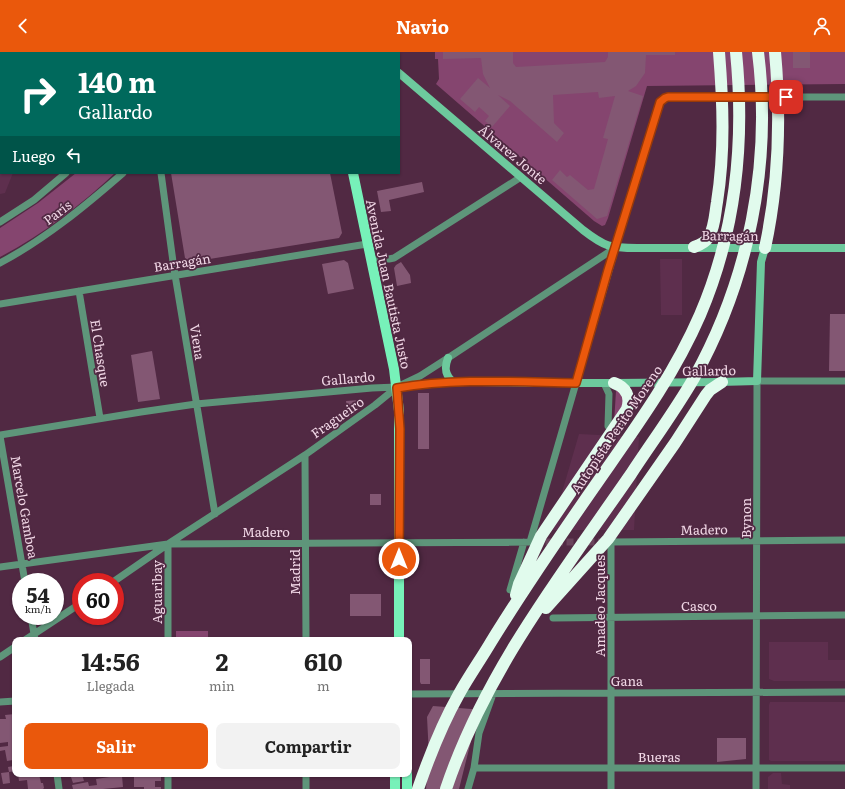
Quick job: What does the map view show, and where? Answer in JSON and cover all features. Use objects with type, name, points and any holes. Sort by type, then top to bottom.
[{"type":"highway","points":[[694,247],[704,242],[708,238],[714,225],[720,185],[724,136],[719,52]]},
{"type":"highway","name":"Autopista Perito Moreno","points":[[418,789],[426,765],[459,694],[512,608],[635,430],[670,375],[700,315],[722,254],[729,226],[735,189],[740,145],[740,86],[736,52]]},
{"type":"highway","points":[[446,789],[469,731],[489,690],[520,637],[672,414],[697,372],[721,321],[733,291],[743,259],[757,188],[762,119],[762,93],[758,52]]},
{"type":"highway","points":[[765,248],[776,178],[779,134],[776,52]]},
{"type":"highway","points":[[520,637],[608,539],[675,443],[706,395],[710,390],[722,382]]},
{"type":"highway","points":[[512,608],[519,584],[536,545],[626,412],[629,403],[627,394],[623,388],[609,383]]},
{"type":"highway","points":[[411,789],[448,716]]},
{"type":"highway","points":[[451,789],[453,770]]},
{"type":"main road","name":"Avenida Juan Bautista Justo","points":[[353,174],[397,388],[400,429],[399,637]]},
{"type":"main road","points":[[395,777],[395,789]]},
{"type":"main road","points":[[407,777],[407,789]]},
{"type":"street","name":"Álvarez Jonte","points":[[400,74],[594,238],[607,246],[615,248]]},
{"type":"street","points":[[510,590],[530,542],[615,248],[658,106],[663,99],[668,97],[845,97]]},
{"type":"street","points":[[0,222],[34,200],[65,174]]},
{"type":"street","name":"París","points":[[0,263],[36,242],[60,225],[121,174]]},
{"type":"street","name":"Viena","points":[[161,174],[175,275],[215,514]]},
{"type":"street","points":[[370,258],[394,258],[521,176]]},
{"type":"street","name":"Barragán","points":[[0,304],[367,244]]},
{"type":"street","name":"Barragán","points":[[615,248],[845,248]]},
{"type":"street","name":"Fragueiro","points":[[124,574],[168,544],[305,456],[397,388],[420,376],[615,248]]},
{"type":"street","name":"Bynon","points":[[756,789],[758,381],[762,262],[765,248]]},
{"type":"street","name":"El Chasque","points":[[79,291],[100,418]]},
{"type":"street","points":[[448,358],[445,371],[448,378],[453,382]]},
{"type":"street","name":"Gallardo","points":[[0,436],[100,418],[196,404],[372,388],[397,388],[422,384],[453,382],[609,383],[845,381]]},
{"type":"street","points":[[608,426],[609,383]]},
{"type":"street","name":"Marcelo Gamboa","points":[[0,436],[24,573]]},
{"type":"street","name":"Madrid","points":[[305,456],[306,637]]},
{"type":"street","name":"Madero","points":[[611,542],[845,540]]},
{"type":"street","name":"Madero","points":[[0,567],[168,544],[530,542]]},
{"type":"street","name":"Amadeo Jacques","points":[[611,542],[611,789]]},
{"type":"street","name":"Aguaribay","points":[[168,544],[168,637]]},
{"type":"street","points":[[32,625],[34,637],[72,610]]},
{"type":"street","name":"Casco","points":[[553,618],[845,616]]},
{"type":"street","points":[[0,657],[12,649]]},
{"type":"street","name":"Gana","points":[[412,694],[845,692]]},
{"type":"street","points":[[468,789],[474,768],[479,733],[493,694]]},
{"type":"street","points":[[0,702],[12,700]]},
{"type":"street","name":"Bueras","points":[[474,768],[845,768]]},
{"type":"street","points":[[57,777],[59,789]]},
{"type":"street","points":[[168,777],[168,789]]},
{"type":"street","points":[[306,777],[306,789]]},
{"type":"shaded area","points":[[435,52],[845,52],[845,84],[647,86],[608,218],[605,225],[602,226],[594,221],[436,84],[439,79],[438,59],[435,59]]},
{"type":"shaded area","points":[[0,174],[13,174],[5,193],[0,194]]},
{"type":"shaded area","points":[[75,174],[114,174],[89,197],[60,219],[31,239],[0,257],[0,228],[38,203]]},
{"type":"shaded area","points":[[660,259],[682,259],[682,315],[661,315]]},
{"type":"shaded area","points":[[616,391],[619,391],[625,402],[614,423]]},
{"type":"shaded area","points":[[579,434],[639,437],[634,530],[551,530]]},
{"type":"shaded area","points":[[176,631],[208,631],[208,637],[176,637]]},
{"type":"shaded area","points":[[769,642],[828,642],[828,660],[845,660],[845,681],[774,681],[769,679]]},
{"type":"shaded area","points":[[770,702],[845,702],[845,761],[769,760]]},
{"type":"shaded area","points":[[773,773],[781,773],[782,784],[790,785],[790,789],[768,789],[768,777]]},
{"type":"building","points":[[443,52],[513,52],[513,63],[516,67],[605,62],[608,57],[608,52],[675,52],[675,55],[646,55],[645,73],[636,86],[628,91],[643,96],[607,216],[597,219],[552,180],[560,170],[567,177],[570,175],[588,190],[594,189],[608,139],[603,138],[615,96],[599,98],[598,92],[553,95],[554,123],[564,133],[557,142],[510,101],[498,95],[510,106],[492,127],[485,121],[489,116],[479,107],[475,112],[460,99],[478,78],[490,88],[483,74],[481,58],[443,59]]},
{"type":"building","points":[[793,52],[810,52],[810,68],[793,68]]},
{"type":"building","points":[[171,174],[330,174],[342,233],[339,238],[191,262],[185,258]]},
{"type":"building","points":[[422,182],[424,192],[389,200],[391,211],[381,212],[377,191]]},
{"type":"building","points":[[344,260],[348,263],[354,289],[328,294],[322,264]]},
{"type":"building","points":[[401,262],[410,275],[411,283],[397,286],[394,268]]},
{"type":"building","points":[[830,314],[845,314],[845,371],[829,371]]},
{"type":"building","points":[[152,351],[160,399],[138,402],[131,355]]},
{"type":"building","points":[[418,393],[429,393],[429,449],[418,449]]},
{"type":"building","points":[[360,400],[360,404],[348,412],[346,401]]},
{"type":"building","points":[[370,494],[381,494],[381,505],[370,505]]},
{"type":"building","points":[[350,594],[381,594],[381,616],[350,616]]},
{"type":"building","points":[[420,659],[430,659],[430,684],[421,684],[420,682]]},
{"type":"building","points":[[433,706],[484,710],[472,737],[459,789],[426,789],[429,756],[427,717]]},
{"type":"building","points":[[12,714],[12,760],[7,761],[5,750],[0,751],[0,747],[8,746],[8,742],[0,743],[0,719],[6,719],[5,715]]},
{"type":"building","points":[[717,738],[746,738],[746,759],[717,762]]},
{"type":"building","points":[[12,766],[12,772],[9,772],[8,767]]},
{"type":"building","points":[[9,772],[10,783],[3,784],[1,773]]},
{"type":"building","points":[[18,777],[40,777],[44,788],[28,789],[27,780],[19,781]]},
{"type":"building","points":[[71,777],[83,777],[84,781],[73,783]]},
{"type":"building","points":[[122,777],[123,787],[73,789],[72,785],[88,782],[89,786],[97,785],[96,779]]},
{"type":"building","points":[[134,777],[161,777],[161,781],[155,781],[155,787],[161,787],[161,789],[144,789],[144,787],[134,787]]},
{"type":"tunnel","points":[[535,542],[605,542]]},
{"type":"route","points":[[399,559],[400,429],[397,388],[422,384],[453,382],[576,383],[608,270],[660,102],[668,97],[786,97]]}]
